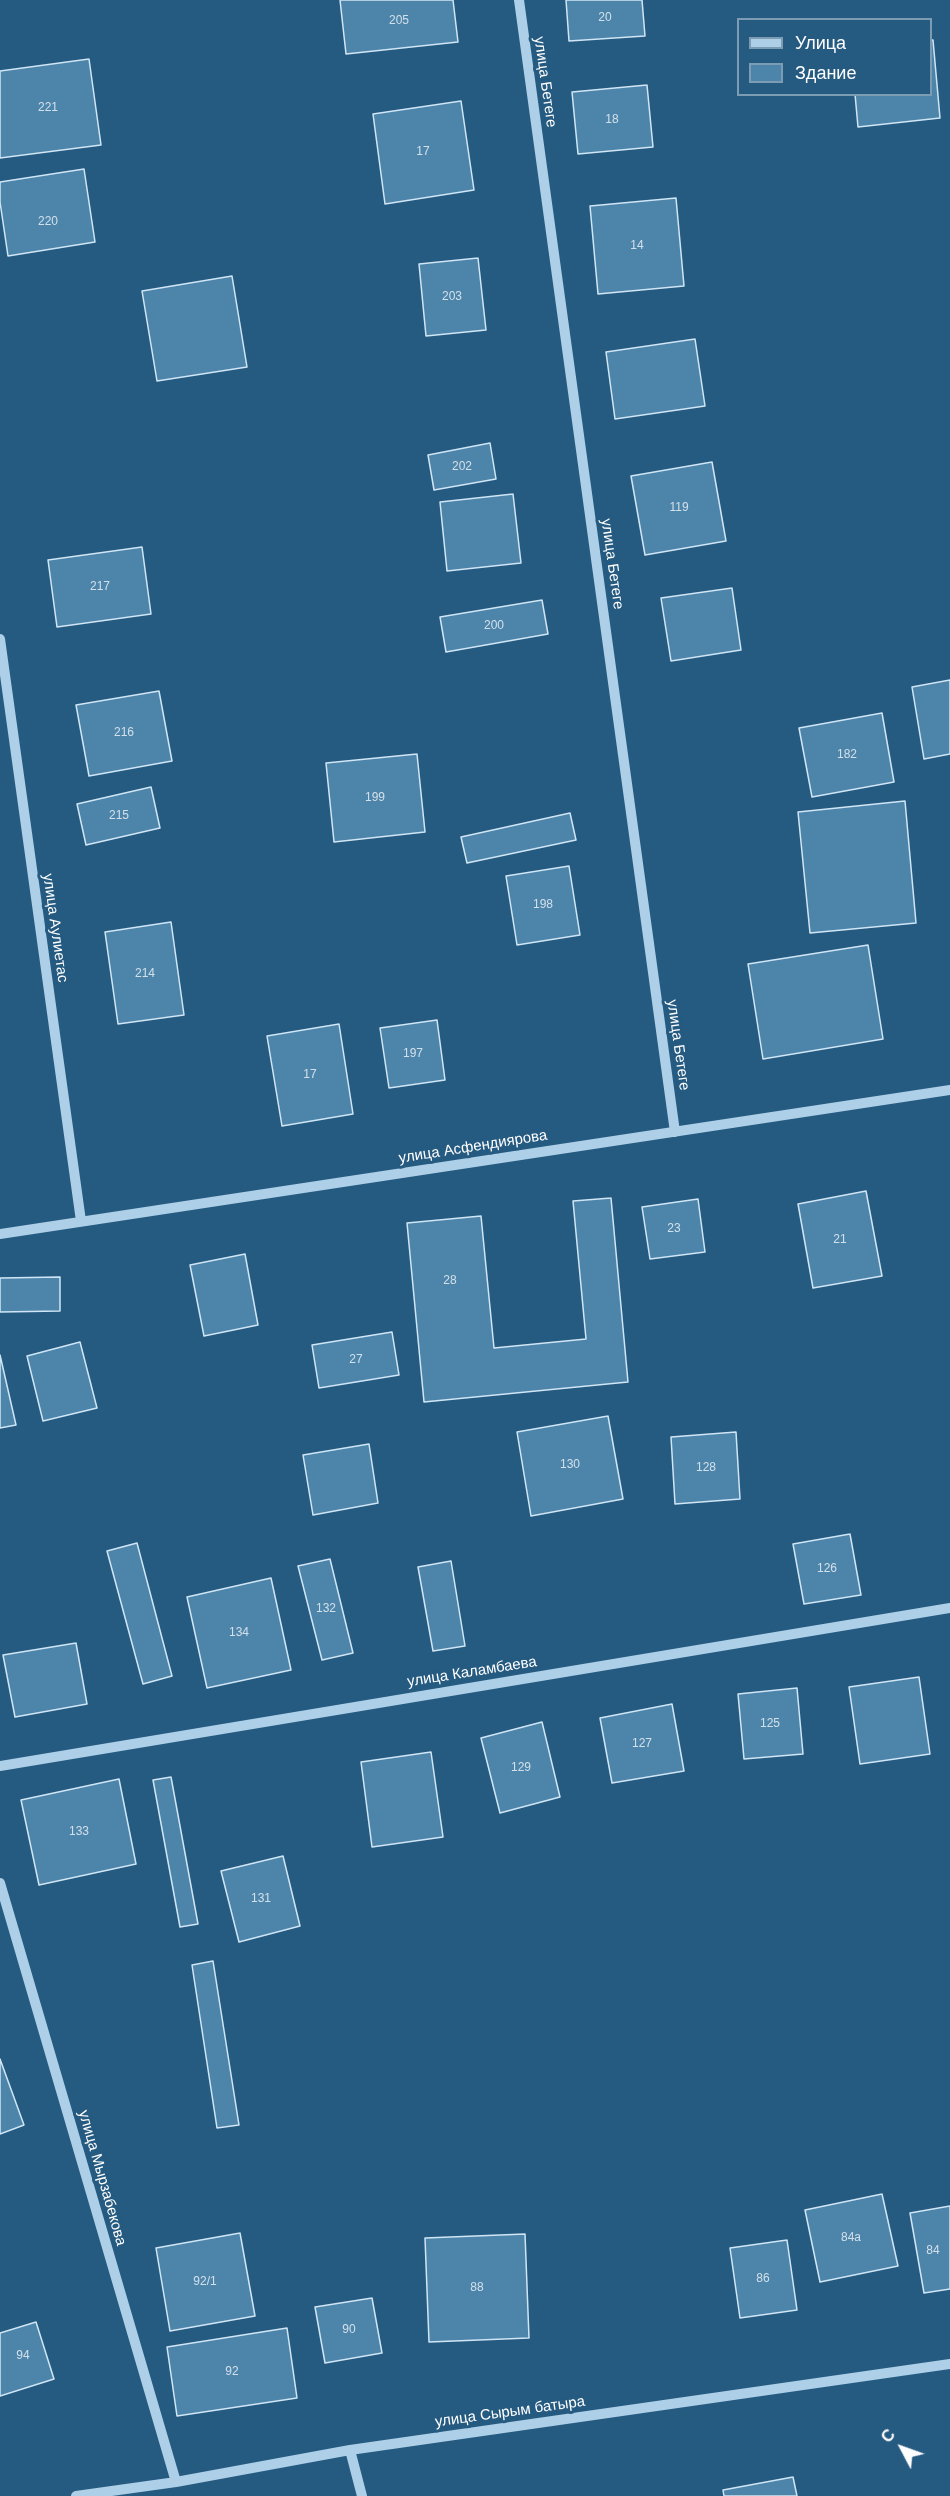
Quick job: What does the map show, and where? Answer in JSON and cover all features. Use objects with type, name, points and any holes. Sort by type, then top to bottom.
[{"type":"street","name":"улица Бетеге","points":[[519,0],[675,1132]]},
{"type":"street","name":"улица Аулиетас","points":[[0,639],[81,1221]]},
{"type":"street","name":"улица Асфендиярова","points":[[0,1234],[950,1090]]},
{"type":"street","name":"улица Каламбаева","points":[[0,1766],[950,1608]]},
{"type":"street","name":"улица Мырзабекова","points":[[0,1882],[176,2482]]},
{"type":"street","name":"улица Сырым батыра","points":[[76,2496],[176,2482],[350,2450],[950,2364]]},
{"type":"street","points":[[350,2450],[362,2496]]},
{"type":"building","points":[[340,0],[453,0],[458,42],[346,54]]},
{"type":"building","points":[[566,0],[642,0],[645,36],[569,41]]},
{"type":"building","points":[[933,40],[940,118],[858,127],[855,96],[932,96]]},
{"type":"building","points":[[89,59],[101,145],[0,158],[0,71]]},
{"type":"building","points":[[647,85],[653,147],[578,154],[572,92]]},
{"type":"building","points":[[461,101],[474,190],[385,204],[373,114]]},
{"type":"building","points":[[84,169],[95,242],[8,256],[0,202],[0,182]]},
{"type":"building","points":[[676,198],[684,286],[598,294],[590,206]]},
{"type":"building","points":[[478,258],[486,330],[426,336],[419,264]]},
{"type":"building","points":[[232,276],[247,367],[157,381],[142,291]]},
{"type":"building","points":[[695,339],[705,406],[615,419],[606,352]]},
{"type":"building","points":[[490,443],[496,479],[434,490],[428,455]]},
{"type":"building","points":[[712,462],[726,541],[645,555],[631,476]]},
{"type":"building","points":[[513,494],[521,563],[447,571],[440,502]]},
{"type":"building","points":[[142,547],[151,614],[57,627],[48,560]]},
{"type":"building","points":[[732,588],[741,650],[671,661],[661,598]]},
{"type":"building","points":[[542,600],[548,634],[446,652],[440,617]]},
{"type":"building","points":[[950,680],[950,754],[924,759],[912,687]]},
{"type":"building","points":[[159,691],[172,761],[89,776],[76,705]]},
{"type":"building","points":[[882,713],[894,782],[812,797],[799,728]]},
{"type":"building","points":[[417,754],[425,832],[334,842],[326,763]]},
{"type":"building","points":[[151,787],[160,828],[86,845],[77,804]]},
{"type":"building","points":[[905,801],[916,923],[810,933],[798,812]]},
{"type":"building","points":[[570,813],[576,840],[467,863],[461,837]]},
{"type":"building","points":[[569,866],[580,935],[517,945],[506,876]]},
{"type":"building","points":[[171,922],[184,1015],[118,1024],[105,932]]},
{"type":"building","points":[[868,945],[883,1039],[763,1059],[748,964]]},
{"type":"building","points":[[437,1020],[445,1080],[389,1088],[380,1028]]},
{"type":"building","points":[[339,1024],[353,1114],[282,1126],[267,1036]]},
{"type":"building","points":[[866,1191],[882,1276],[813,1288],[798,1204]]},
{"type":"building","points":[[611,1198],[628,1382],[424,1402],[407,1223],[481,1216],[494,1348],[586,1339],[573,1201]]},
{"type":"building","points":[[698,1199],[705,1252],[650,1259],[642,1207]]},
{"type":"building","points":[[245,1254],[258,1325],[204,1336],[190,1265]]},
{"type":"building","points":[[60,1277],[60,1311],[0,1312],[0,1278]]},
{"type":"building","points":[[392,1332],[399,1375],[319,1388],[312,1345]]},
{"type":"building","points":[[80,1342],[97,1408],[43,1421],[27,1356]]},
{"type":"building","points":[[0,1355],[16,1425],[0,1428]]},
{"type":"building","points":[[608,1416],[623,1499],[531,1516],[517,1432]]},
{"type":"building","points":[[736,1432],[740,1499],[675,1504],[671,1437]]},
{"type":"building","points":[[369,1444],[378,1503],[313,1515],[303,1455]]},
{"type":"building","points":[[850,1534],[861,1595],[804,1604],[793,1544]]},
{"type":"building","points":[[137,1543],[172,1676],[143,1684],[107,1551]]},
{"type":"building","points":[[330,1559],[353,1653],[322,1660],[298,1566]]},
{"type":"building","points":[[451,1561],[465,1646],[433,1651],[418,1567]]},
{"type":"building","points":[[271,1578],[291,1670],[207,1688],[187,1597]]},
{"type":"building","points":[[76,1643],[87,1704],[15,1717],[3,1655]]},
{"type":"building","points":[[919,1677],[930,1754],[860,1764],[849,1687]]},
{"type":"building","points":[[797,1688],[803,1754],[744,1759],[738,1694]]},
{"type":"building","points":[[672,1704],[684,1771],[612,1783],[600,1718]]},
{"type":"building","points":[[542,1722],[560,1797],[500,1813],[481,1738]]},
{"type":"building","points":[[431,1752],[443,1837],[372,1847],[361,1762]]},
{"type":"building","points":[[171,1777],[198,1924],[180,1927],[153,1780]]},
{"type":"building","points":[[119,1779],[136,1864],[39,1885],[21,1800]]},
{"type":"building","points":[[283,1856],[300,1926],[239,1942],[221,1871]]},
{"type":"building","points":[[213,1961],[239,2125],[217,2128],[192,1965]]},
{"type":"building","points":[[0,2059],[24,2125],[0,2134]]},
{"type":"building","points":[[882,2194],[898,2266],[820,2282],[805,2210]]},
{"type":"building","points":[[950,2206],[950,2289],[924,2293],[910,2213]]},
{"type":"building","points":[[240,2233],[255,2316],[170,2331],[156,2248]]},
{"type":"building","points":[[525,2234],[529,2338],[429,2342],[425,2238]]},
{"type":"building","points":[[787,2240],[797,2310],[740,2318],[730,2248]]},
{"type":"building","points":[[372,2298],[382,2353],[325,2363],[315,2307]]},
{"type":"building","points":[[36,2322],[54,2379],[0,2396],[0,2333]]},
{"type":"building","points":[[287,2328],[297,2398],[177,2416],[167,2347]]},
{"type":"building","points":[[793,2477],[797,2496],[724,2496],[723,2490]]}]
